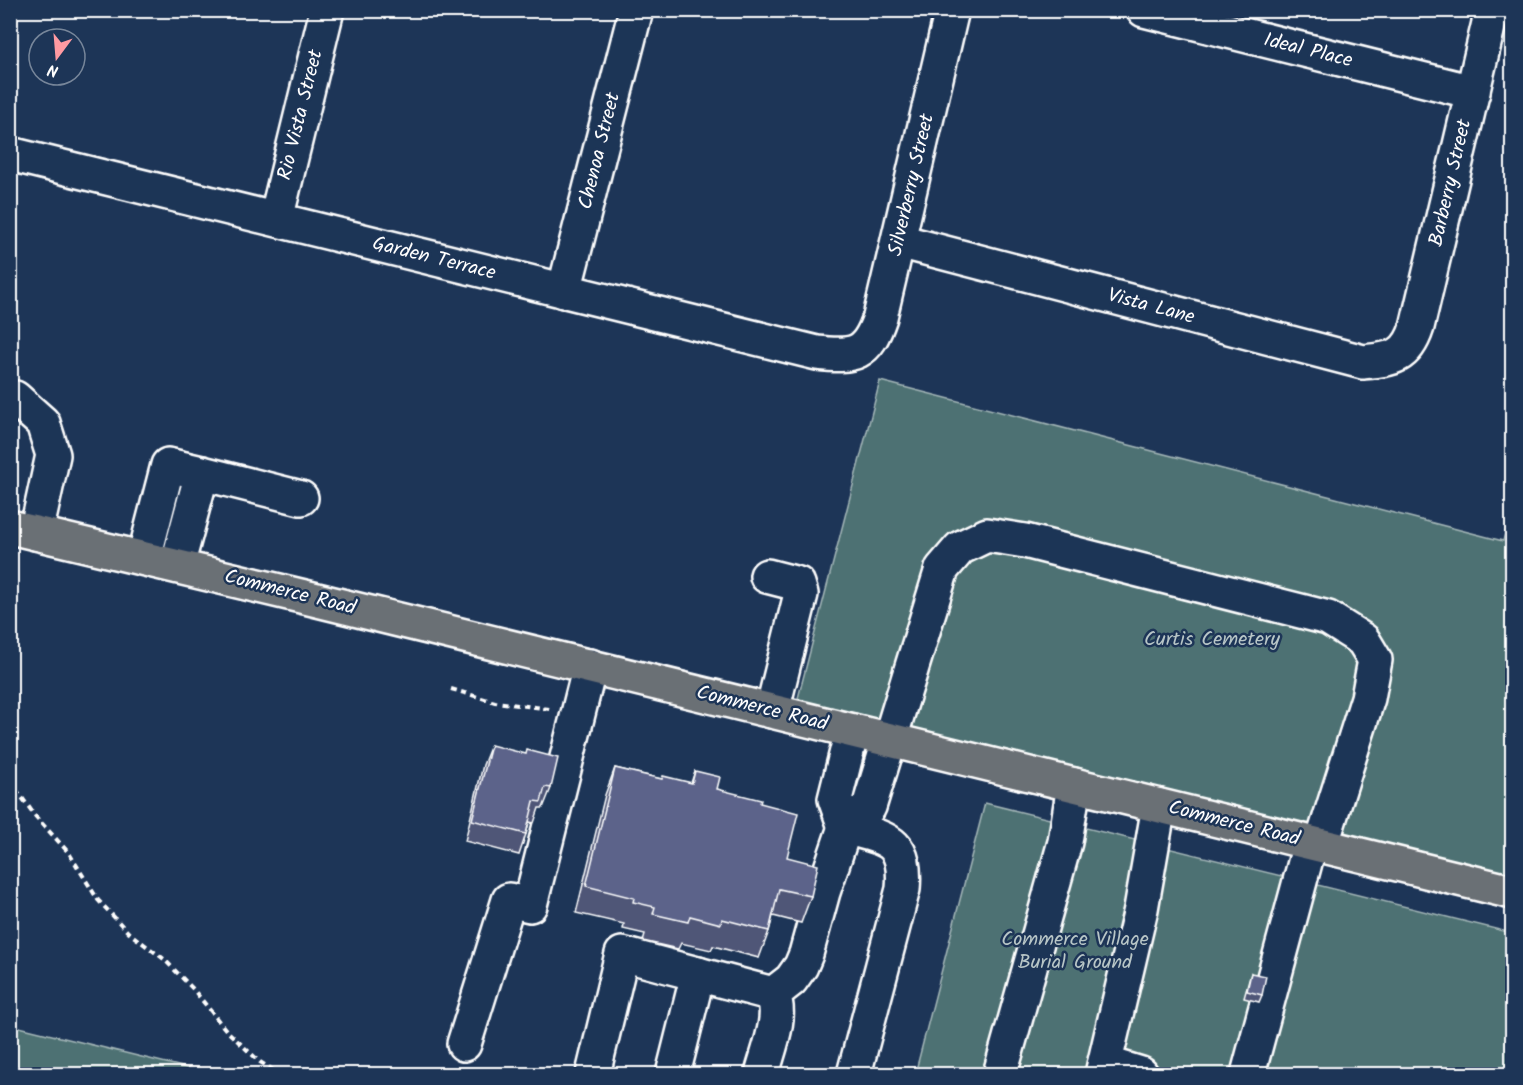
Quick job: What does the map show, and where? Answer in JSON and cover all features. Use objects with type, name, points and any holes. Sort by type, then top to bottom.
[{"type":"main road","name":"Commerce Road","points":[[23,530],[1512,892]]},
{"type":"street","name":"Rio Vista Street","points":[[276,219],[327,10]]},
{"type":"street","name":"Chenoa Street","points":[[564,291],[636,10]]},
{"type":"street","name":"Silverberry Street","points":[[858,351],[873,339],[880,317],[952,10]]},
{"type":"street","name":"Ideal Place","points":[[1144,10],[1473,92]]},
{"type":"street","name":"Barberry Street","points":[[1404,352],[1412,342],[1417,327],[1492,10]]},
{"type":"street","name":"Garden Terrace","points":[[10,154],[817,353],[838,355],[858,351]]},
{"type":"street","name":"Vista Lane","points":[[899,241],[1364,362],[1384,360],[1404,352]]},
{"type":"street","points":[[10,399],[15,399],[43,423],[53,455],[23,530]]},
{"type":"street","points":[[144,558],[168,465],[301,498]]},
{"type":"street","points":[[177,566],[201,473]]},
{"type":"street","points":[[773,994],[791,980],[804,960],[823,892],[846,826],[869,807],[942,569],[960,548],[987,535],[1025,541],[1328,618],[1363,640],[1375,660],[1368,698],[1316,845],[1248,1074]]},
{"type":"street","points":[[767,576],[798,584],[801,594],[772,711]]},
{"type":"street","points":[[464,1044],[509,900],[530,905],[590,666]]},
{"type":"street","points":[[846,826],[835,799],[852,731]]},
{"type":"street","points":[[1000,1074],[1065,842],[1074,785]]},
{"type":"street","points":[[1141,1074],[1103,1069],[1141,909],[1159,806]]},
{"type":"street","points":[[846,826],[884,838],[896,848],[903,859],[904,873],[903,889],[854,1074]]},
{"type":"street","points":[[593,1074],[622,954],[773,994]]},
{"type":"street","points":[[673,1074],[698,974]]},
{"type":"street","points":[[762,1074],[777,1017],[777,1003],[773,994]]},
{"type":"path","points":[[451,689],[495,702],[561,710],[578,717]]},
{"type":"path","points":[[10,781],[36,817],[69,853],[98,900],[129,933],[164,959],[193,989],[226,1030],[260,1062],[280,1074]]},
{"type":"green space","name":"Curtis Cemetery","points":[[880,381],[1503,541],[1512,507],[1512,889],[796,706]]},
{"type":"green space","name":"Commerce Village Burial Ground","points":[[985,803],[1512,933],[1512,1074],[915,1074]]},
{"type":"green space","points":[[11,1025],[211,1074],[11,1074]]},
{"type":"building","points":[[491,745],[526,754],[527,750],[558,758],[551,788],[545,787],[541,802],[534,801],[526,834],[472,820]]},
{"type":"building","points":[[615,768],[662,779],[663,776],[692,783],[695,771],[720,777],[717,789],[761,800],[760,803],[798,813],[787,857],[818,865],[811,896],[779,889],[769,931],[722,919],[721,924],[690,916],[688,922],[653,914],[655,907],[633,902],[634,898],[586,886]]},
{"type":"building","points":[[1251,973],[1266,976],[1262,995],[1247,991]]}]
